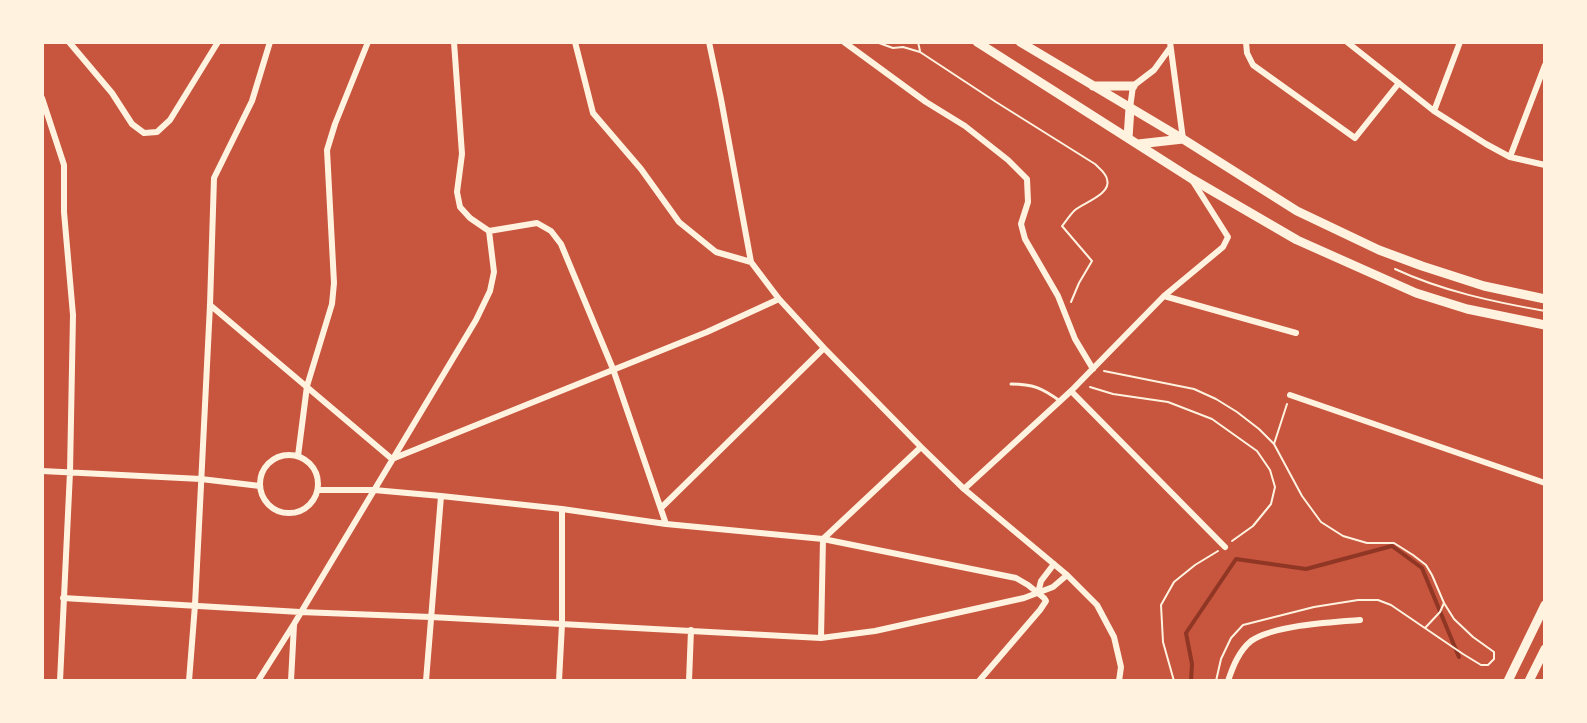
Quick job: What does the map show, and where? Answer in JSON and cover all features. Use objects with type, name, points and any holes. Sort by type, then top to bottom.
[{"type":"main road","points":[[977,42],[1192,179],[1297,240],[1416,293],[1467,309],[1545,325]]},
{"type":"main road","points":[[1020,42],[1183,139],[1296,211],[1379,250],[1422,266],[1484,286],[1545,299]]},
{"type":"main road","points":[[1091,86],[1132,86]]},
{"type":"main road","points":[[1128,138],[1130,108]]},
{"type":"main road","points":[[1138,144],[1183,139]]},
{"type":"main road","points":[[1508,681],[1545,605]]},
{"type":"main road","points":[[1529,681],[1545,649]]},
{"type":"street","points":[[69,42],[112,93],[132,124],[144,133],[157,132],[170,120],[218,42]]},
{"type":"street","points":[[189,681],[210,305],[214,178],[252,101],[270,42]]},
{"type":"street","points":[[298,456],[307,386],[332,303],[334,282],[327,150],[368,42]]},
{"type":"street","points":[[454,42],[462,154],[457,192],[460,207],[470,218],[489,231],[537,224],[551,231],[561,244],[613,369],[666,524]]},
{"type":"street","points":[[575,42],[593,113],[641,169],[679,222],[716,252],[751,262]]},
{"type":"street","points":[[709,42],[751,262],[779,299],[824,348],[921,447],[964,489],[1068,575],[1097,604],[1114,637],[1121,667],[1119,681]]},
{"type":"street","points":[[844,42],[926,102],[965,126],[1008,160],[1027,179],[1028,202],[1021,224],[1024,239],[1058,296],[1075,339],[1093,369]]},
{"type":"street","points":[[1246,42],[1247,53],[1253,65],[1356,138],[1399,83]]},
{"type":"street","points":[[1347,42],[1356,45],[1434,111],[1486,144],[1510,157],[1545,165]]},
{"type":"street","points":[[1434,111],[1460,42]]},
{"type":"street","points":[[1130,108],[1132,86],[1154,70],[1170,45]]},
{"type":"street","points":[[1170,45],[1183,139]]},
{"type":"street","points":[[1510,157],[1545,64]]},
{"type":"street","points":[[42,98],[64,165],[64,213],[73,315],[60,681]]},
{"type":"street","points":[[964,489],[1071,391],[1164,296],[1223,247],[1228,237],[1192,179]]},
{"type":"street","points":[[258,681],[476,320],[490,291],[494,272],[489,231]]},
{"type":"street","points":[[1164,296],[1296,333]]},
{"type":"street","points":[[392,459],[707,332],[779,299]]},
{"type":"street","points":[[210,305],[392,459]]},
{"type":"street","points":[[661,508],[824,348]]},
{"type":"street","points":[[1071,391],[1225,547]]},
{"type":"street","points":[[1290,395],[1545,483]]},
{"type":"street","points":[[821,638],[823,538],[921,447]]},
{"type":"street","points":[[289,454],[298,456],[313,465],[319,481],[318,490],[310,505],[302,511],[283,513],[267,503],[262,495],[261,476],[271,460],[289,454]]},
{"type":"street","points":[[42,471],[201,479],[260,486]]},
{"type":"street","points":[[318,490],[374,490],[441,496],[562,509],[666,524],[823,538],[1016,578],[1023,581],[1046,601],[980,681]]},
{"type":"street","points":[[426,681],[441,496]]},
{"type":"street","points":[[559,681],[562,624],[562,509]]},
{"type":"street","points":[[1038,593],[1041,580],[1054,564]]},
{"type":"street","points":[[63,598],[821,638],[875,631],[1017,599],[1053,588],[1068,575]]},
{"type":"street","points":[[1228,681],[1240,653],[1250,642],[1260,636],[1317,623],[1360,620]]},
{"type":"street","points":[[291,681],[294,624]]},
{"type":"street","points":[[689,681],[691,630]]},
{"type":"lane","points":[[1011,384],[1029,384],[1039,387],[1060,401]]},
{"type":"path","points":[[918,42],[920,52]]},
{"type":"path","points":[[879,43],[893,48],[903,47],[920,52],[1095,164],[1107,177],[1105,189],[1093,200],[1075,210],[1062,226],[1092,261],[1079,283],[1065,316]]},
{"type":"path","points":[[1093,369],[1194,389],[1237,412],[1274,444],[1302,496],[1321,522],[1343,536],[1367,543],[1394,543],[1426,565],[1454,619],[1494,652],[1494,659],[1488,664],[1481,665],[1390,605],[1378,600],[1358,600],[1314,606],[1243,625],[1231,638],[1221,659],[1216,681]]},
{"type":"path","points":[[1078,383],[1113,394],[1168,402],[1212,419],[1257,452],[1270,470],[1275,487],[1271,504],[1253,526],[1225,547],[1194,565],[1174,582],[1161,605],[1163,642],[1174,681]]},
{"type":"path","points":[[1274,444],[1290,395]]},
{"type":"path","points":[[1425,628],[1440,612],[1444,603]]},
{"type":"waterway","points":[[1191,681],[1192,664],[1186,633],[1236,559],[1306,569],[1392,546],[1422,568],[1459,657]]}]
